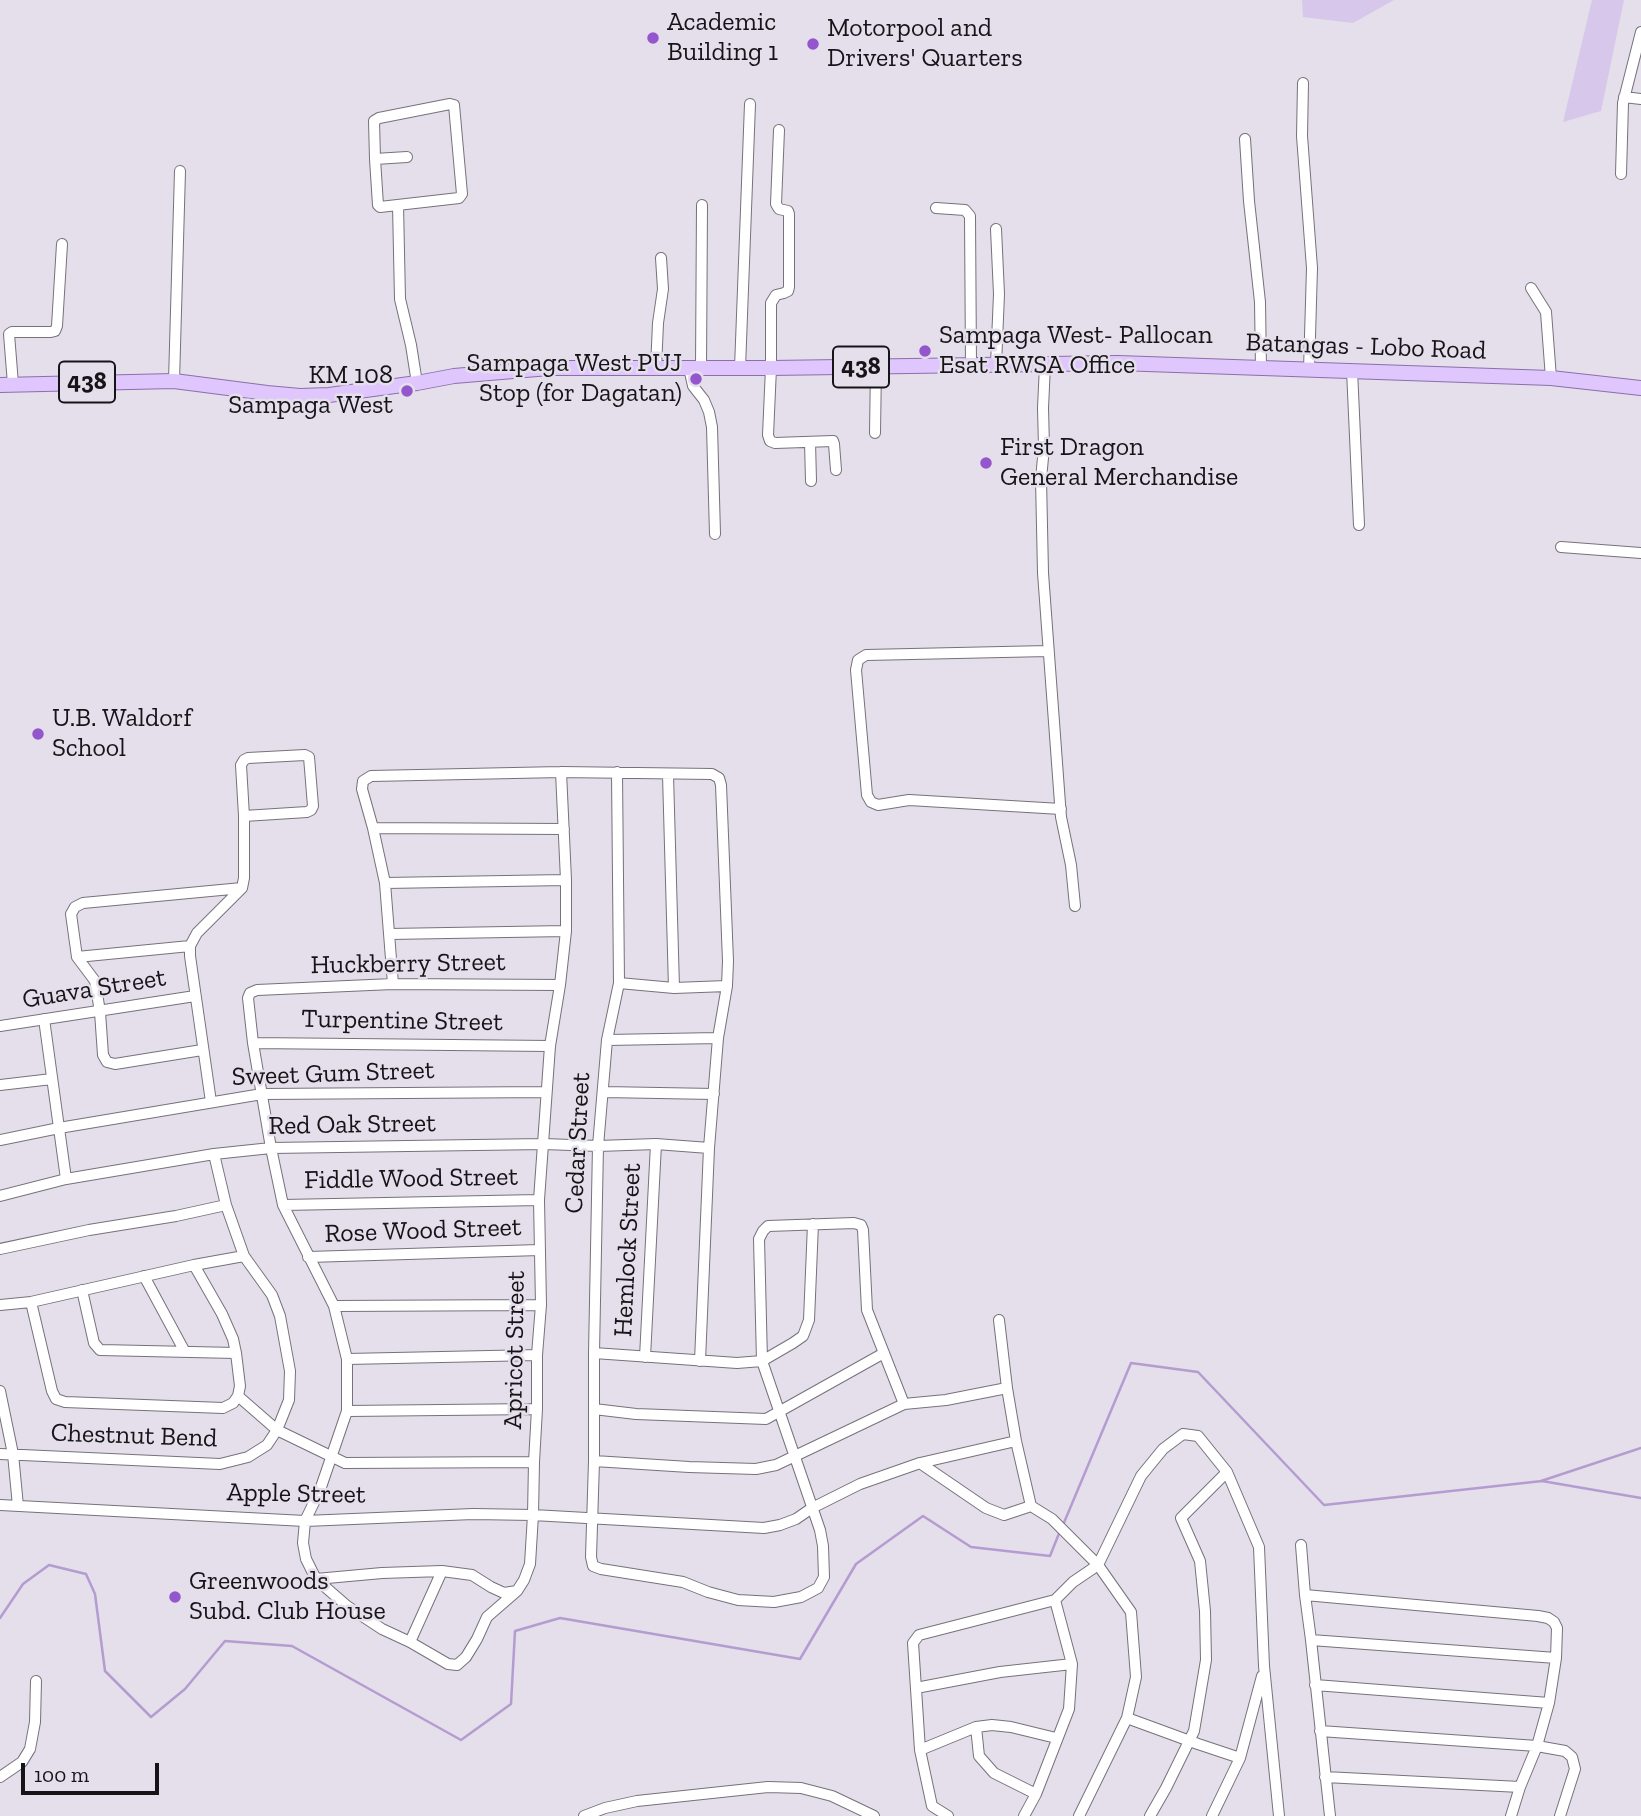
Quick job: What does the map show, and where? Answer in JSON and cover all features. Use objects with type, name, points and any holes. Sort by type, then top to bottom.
[{"type":"main road","name":"Batangas - Lobo Road","points":[[7,384],[174,381],[300,396],[329,395],[454,376],[538,369],[1168,364],[1551,378],[1641,387]]},
{"type":"street","points":[[1621,174],[1624,97],[1641,32]]},
{"type":"street","points":[[1303,83],[1302,136],[1312,268],[1310,370]]},
{"type":"street","points":[[1624,97],[1641,99]]},
{"type":"street","points":[[740,368],[750,104]]},
{"type":"street","points":[[454,105],[462,194],[459,198],[398,205],[378,205],[374,121],[454,105]]},
{"type":"street","points":[[779,130],[776,204],[779,209],[788,211],[789,214],[789,286],[788,291],[776,295],[771,303],[768,435],[770,441],[775,443],[833,441],[836,470]]},
{"type":"street","points":[[1245,139],[1260,302],[1261,369]]},
{"type":"street","points":[[375,159],[407,157]]},
{"type":"street","points":[[174,381],[180,171]]},
{"type":"street","points":[[398,205],[400,299],[417,383]]},
{"type":"street","points":[[702,205],[693,386],[704,400],[712,427],[715,534]]},
{"type":"street","points":[[936,208],[965,210],[970,216],[971,365]]},
{"type":"street","points":[[996,229],[999,294],[996,365]]},
{"type":"street","points":[[7,384],[9,334],[51,332],[55,331],[57,326],[62,244]]},
{"type":"street","points":[[656,368],[656,341],[663,289],[661,258]]},
{"type":"street","points":[[1531,288],[1546,312],[1551,378]]},
{"type":"street","points":[[1045,365],[1041,479],[1043,573],[1061,809],[1075,906]]},
{"type":"street","points":[[875,433],[876,366]]},
{"type":"street","points":[[1352,370],[1359,525]]},
{"type":"street","points":[[810,442],[811,481]]},
{"type":"street","points":[[1561,547],[1641,552]]},
{"type":"street","points":[[1048,651],[866,655],[858,660],[856,670],[867,795],[871,802],[878,805],[909,800],[1061,809]]},
{"type":"street","points":[[211,1102],[190,946],[197,933],[242,888],[244,816],[241,765],[248,758],[309,757],[313,806],[311,810],[244,816]]},
{"type":"street","points":[[393,984],[385,883],[362,789],[363,781],[372,776],[561,772],[712,774],[719,778],[728,961],[727,986],[718,1038],[709,1148],[700,1361]]},
{"type":"street","name":"Apricot Street","points":[[517,1591],[530,1564],[541,1305],[539,1200],[550,1045],[566,931],[561,772]]},
{"type":"street","name":"Cedar Street","points":[[617,772],[619,983],[607,1040],[598,1146],[591,1557],[593,1566],[683,1582],[738,1600],[774,1602],[801,1597],[818,1588],[824,1577],[821,1538],[812,1508]]},
{"type":"street","points":[[668,775],[674,988]]},
{"type":"street","points":[[373,828],[564,829]]},
{"type":"street","points":[[385,883],[566,880]]},
{"type":"street","points":[[202,1050],[116,1064],[107,1062],[103,1055],[100,1012],[94,981],[77,957],[71,914],[75,906],[83,903],[242,888]]},
{"type":"street","points":[[389,934],[566,931]]},
{"type":"street","points":[[77,957],[190,946]]},
{"type":"street","points":[[619,983],[674,988],[727,986]]},
{"type":"street","name":"Huckberry Street","points":[[253,1043],[248,998],[250,993],[257,990],[393,984],[560,985]]},
{"type":"street","name":"Guava Street","points":[[0,1026],[195,996]]},
{"type":"street","points":[[44,1019],[66,1180]]},
{"type":"street","points":[[607,1040],[718,1038]]},
{"type":"street","points":[[253,1043],[283,1205],[334,1306],[347,1359],[347,1411],[333,1457],[304,1521],[303,1542],[306,1559],[316,1579],[347,1606],[382,1629],[447,1664],[457,1665],[466,1657],[487,1617],[517,1591]]},
{"type":"street","name":"Turpentine Street","points":[[253,1043],[550,1045]]},
{"type":"street","points":[[0,1085],[52,1079]]},
{"type":"street","points":[[604,1091],[714,1094]]},
{"type":"street","name":"Sweet Gum Street","points":[[0,1140],[262,1094],[546,1092]]},
{"type":"street","name":"Red Oak Street","points":[[0,1195],[66,1180],[214,1154],[271,1148],[656,1144],[709,1148]]},
{"type":"street","name":"Hemlock Street","points":[[645,1357],[656,1144]]},
{"type":"street","name":"Chestnut Bend","points":[[0,1454],[220,1464],[248,1457],[267,1445],[277,1430],[289,1400],[290,1371],[280,1315],[272,1295],[244,1256],[226,1205],[214,1154]]},
{"type":"street","name":"Fiddle Wood Street","points":[[283,1205],[539,1200]]},
{"type":"street","points":[[0,1249],[226,1205]]},
{"type":"street","points":[[594,1353],[737,1363],[762,1361],[793,1343],[803,1336],[809,1320],[813,1224]]},
{"type":"street","points":[[812,1508],[762,1361],[759,1239],[768,1226],[860,1225],[863,1230],[867,1310],[905,1405]]},
{"type":"street","name":"Rose Wood Street","points":[[308,1257],[540,1250]]},
{"type":"street","points":[[0,1306],[31,1302],[244,1256]]},
{"type":"street","points":[[31,1302],[51,1391],[60,1402],[223,1408],[233,1403],[238,1396],[240,1376],[236,1353],[222,1314],[194,1265]]},
{"type":"street","points":[[145,1276],[185,1352]]},
{"type":"street","points":[[82,1290],[94,1343],[100,1350],[236,1353]]},
{"type":"street","points":[[334,1306],[541,1305]]},
{"type":"street","points":[[999,1320],[1016,1441],[1031,1506],[1052,1519],[1098,1565],[1131,1612],[1136,1677],[1127,1718],[1079,1816]]},
{"type":"street","points":[[594,1409],[636,1414],[766,1419],[884,1353]]},
{"type":"street","points":[[347,1359],[537,1355]]},
{"type":"street","points":[[594,1461],[756,1469],[776,1465],[905,1405],[1007,1388]]},
{"type":"street","points":[[0,1391],[13,1454],[18,1506]]},
{"type":"street","points":[[238,1396],[277,1430],[345,1463],[534,1462]]},
{"type":"street","points":[[347,1411],[537,1409]]},
{"type":"street","points":[[948,1816],[932,1806],[920,1750],[913,1643],[919,1635],[1055,1600],[1073,1582],[1098,1565],[1142,1476],[1163,1449],[1183,1434],[1198,1436],[1227,1472],[1259,1547],[1264,1666],[1279,1816]]},
{"type":"street","name":"Apple Street","points":[[0,1506],[304,1521],[473,1514],[533,1515],[764,1528],[796,1519],[860,1484],[920,1463],[1016,1441]]},
{"type":"street","points":[[920,1463],[986,1508],[1004,1515],[1031,1506]]},
{"type":"street","points":[[1150,1816],[1197,1724],[1206,1660],[1200,1561],[1181,1518],[1227,1472]]},
{"type":"street","points":[[1301,1545],[1330,1816]]},
{"type":"street","points":[[316,1579],[442,1571],[472,1575],[503,1592],[517,1591]]},
{"type":"street","points":[[410,1643],[442,1571]]},
{"type":"street","points":[[1305,1595],[1548,1618],[1554,1622],[1557,1628],[1556,1658],[1549,1703],[1538,1746],[1511,1816]]},
{"type":"street","points":[[1024,1816],[1036,1794],[1069,1709],[1072,1664],[1055,1600]]},
{"type":"street","points":[[1311,1640],[1556,1658]]},
{"type":"street","points":[[916,1688],[1000,1672],[1072,1664]]},
{"type":"street","points":[[1212,1816],[1240,1758],[1264,1666]]},
{"type":"street","points":[[0,1777],[22,1762],[30,1749],[35,1721],[36,1681]]},
{"type":"street","points":[[1315,1685],[1549,1703]]},
{"type":"street","points":[[1127,1718],[1240,1758]]},
{"type":"street","points":[[920,1750],[976,1727],[992,1725],[1056,1738]]},
{"type":"street","points":[[976,1727],[979,1756],[994,1773],[1036,1794]]},
{"type":"street","points":[[1320,1731],[1538,1746],[1565,1751],[1574,1761],[1575,1769],[1560,1816]]},
{"type":"street","points":[[1325,1777],[1520,1787]]},
{"type":"street","points":[[584,1816],[637,1801],[768,1787],[801,1788],[832,1796],[874,1816]]},
{"type":"shaded area","points":[[1302,0],[1394,0],[1353,23],[1303,17]]},
{"type":"shaded area","points":[[1592,0],[1624,0],[1601,111],[1563,122]]},
{"type":"waterway","points":[[1063,1525],[1131,1363],[1198,1372],[1324,1505],[1542,1481],[1641,1498]]},
{"type":"waterway","points":[[1541,1481],[1641,1448]]},
{"type":"waterway","points":[[0,1618],[23,1584],[49,1565],[86,1574],[95,1594],[105,1671],[151,1717],[185,1689],[225,1641],[292,1646],[461,1740],[511,1704],[515,1631],[560,1618],[800,1659],[856,1564],[923,1516],[971,1547],[1050,1556],[1060,1531]]},
{"type":"place","name":"Academic Building 1","points":[[653,38]]},
{"type":"place","name":"Motorpool and Drivers' Quarters","points":[[813,44]]},
{"type":"place","name":"Sampaga West- Pallocan Esat RWSA Office","points":[[925,351]]},
{"type":"place","name":"Sampaga West PUJ Stop (for Dagatan)","points":[[696,379]]},
{"type":"place","name":"KM 108 Sampaga West","points":[[407,391]]},
{"type":"place","name":"First Dragon General Merchandise","points":[[986,463]]},
{"type":"place","name":"U.B. Waldorf School","points":[[38,734]]},
{"type":"place","name":"Greenwoods Subd. Club House","points":[[175,1597]]}]
